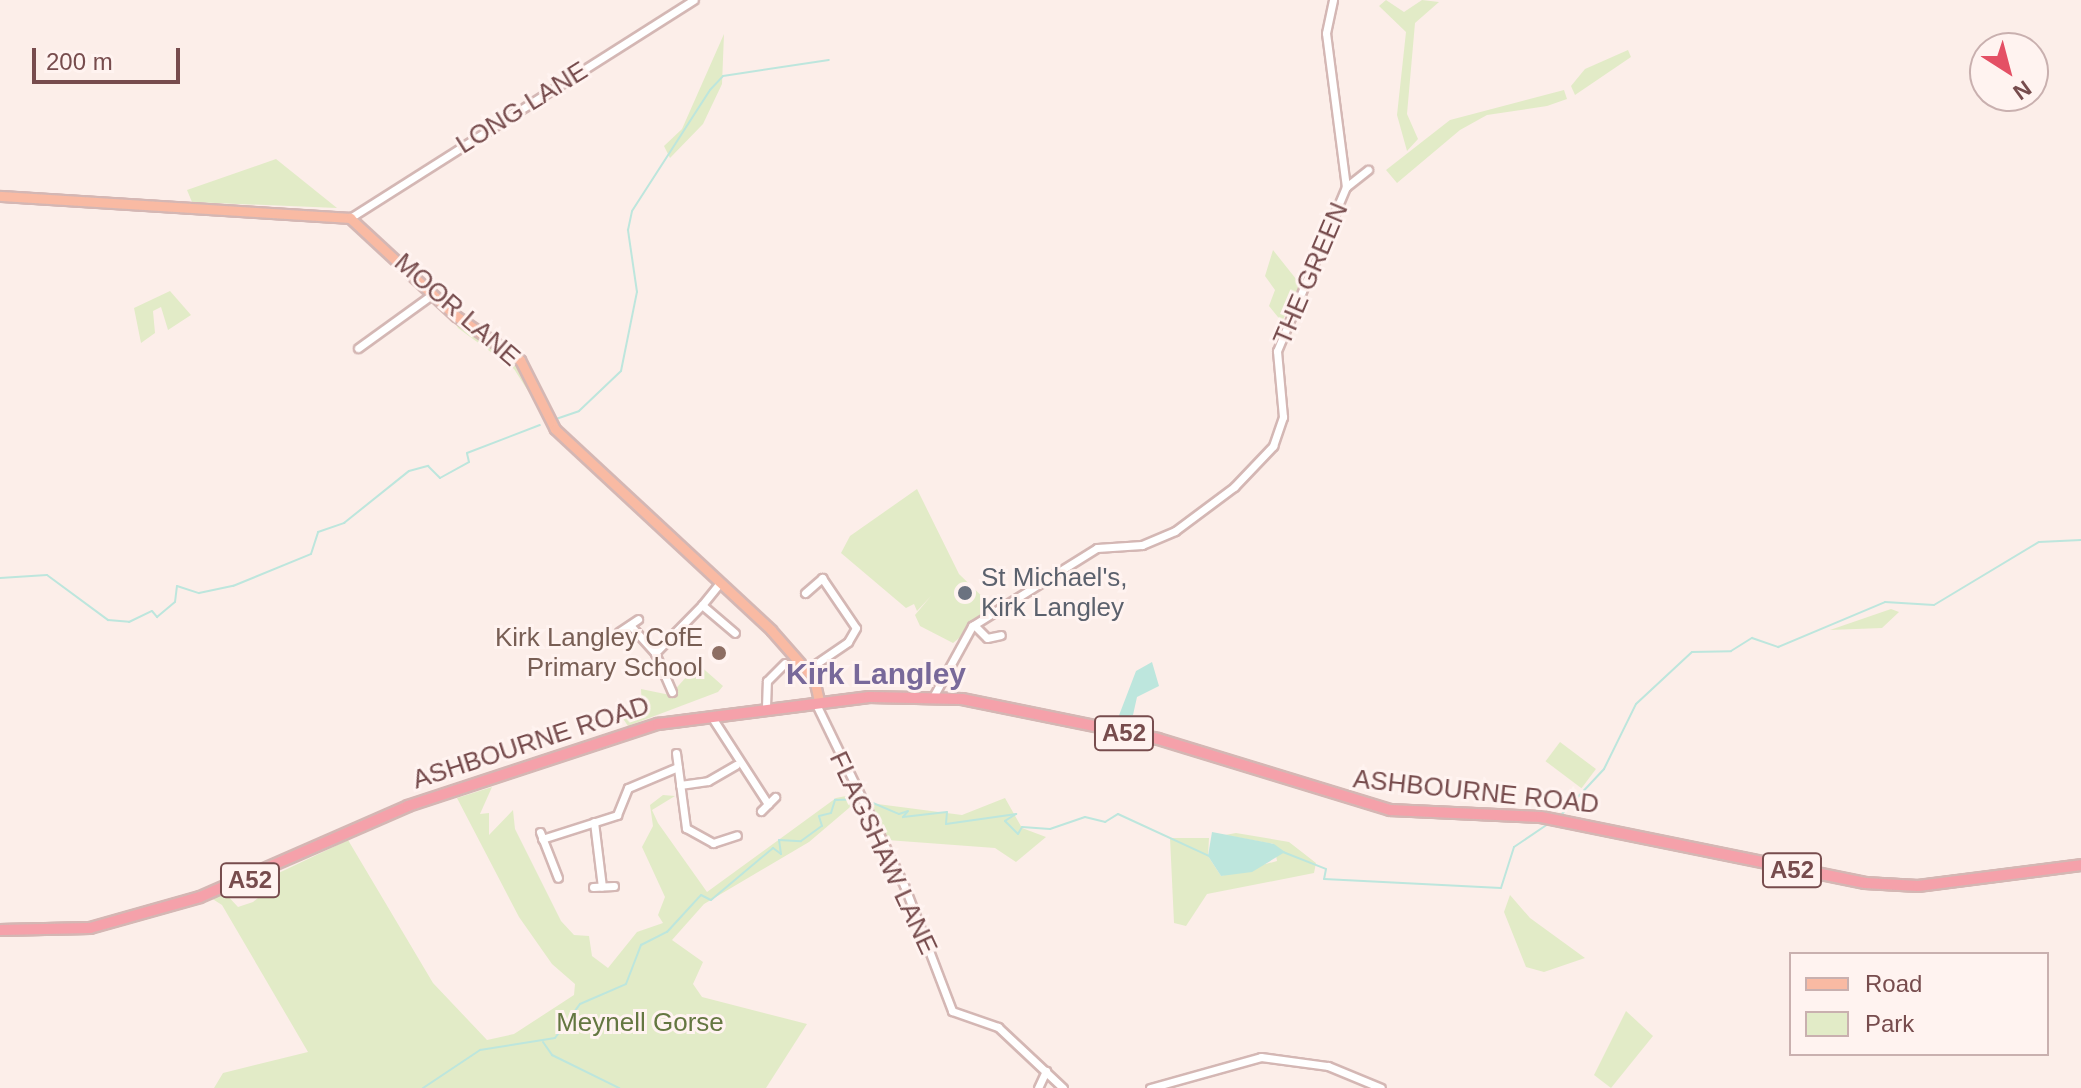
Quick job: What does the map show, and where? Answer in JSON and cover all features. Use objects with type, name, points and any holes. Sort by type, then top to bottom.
[{"type":"highway","name":"ASHBOURNE ROAD","points":[[0,930],[90,928],[170,906],[265,874],[408,806],[710,714],[817,700],[933,697],[1158,739],[1363,805],[1541,817],[1865,883],[1918,886],[2081,865]]},
{"type":"main road","points":[[0,197],[350,218]]},
{"type":"main road","name":"MOOR LANE","points":[[350,218],[433,294],[520,360],[555,429],[807,670],[817,700]]},
{"type":"street","name":"LONG LANE","points":[[350,218],[694,0]]},
{"type":"street","name":"THE GREEN","points":[[974,625],[1097,548],[1151,543],[1198,515],[1280,434],[1277,351],[1346,187],[1326,33],[1333,0]]},
{"type":"street","points":[[1346,187],[1368,170]]},
{"type":"street","points":[[358,348],[433,294]]},
{"type":"street","points":[[805,593],[822,578],[856,628],[848,642],[807,670]]},
{"type":"street","points":[[655,653],[719,584]]},
{"type":"street","points":[[702,605],[735,633]]},
{"type":"street","points":[[619,632],[638,619]]},
{"type":"street","points":[[630,625],[655,653],[672,692]]},
{"type":"street","points":[[933,697],[955,646],[974,625],[987,643],[1001,635]]},
{"type":"street","points":[[766,707],[767,681],[785,663]]},
{"type":"street","points":[[656,686],[665,681]]},
{"type":"street","name":"FLAGSHAW LANE","points":[[817,700],[904,885],[952,1011],[998,1027],[1063,1088]]},
{"type":"street","points":[[710,714],[736,765],[768,804]]},
{"type":"street","points":[[676,753],[680,807],[690,834],[713,846],[737,835]]},
{"type":"street","points":[[680,785],[708,781],[736,765]]},
{"type":"street","points":[[544,876],[556,875],[541,835],[621,812],[633,784],[678,767]]},
{"type":"street","points":[[761,811],[775,797]]},
{"type":"street","points":[[680,807],[690,807]]},
{"type":"street","points":[[594,822],[597,887],[614,886]]},
{"type":"street","points":[[1150,1088],[1261,1057],[1312,1062],[1381,1088]]},
{"type":"street","points":[[1038,1088],[1046,1071]]},
{"type":"green space","points":[[1386,0],[1404,12],[1422,0],[1439,2],[1415,23],[1407,114],[1418,139],[1407,151],[1397,115],[1406,32],[1379,6]]},
{"type":"green space","points":[[724,34],[722,84],[703,124],[670,158],[664,146],[682,129]]},
{"type":"green space","points":[[1628,50],[1631,57],[1575,95],[1571,86],[1585,69]]},
{"type":"green space","points":[[1564,90],[1567,99],[1547,106],[1487,115],[1460,130],[1397,183],[1386,170],[1450,120]]},
{"type":"green space","points":[[276,159],[337,208],[192,202],[187,190]]},
{"type":"green space","points":[[1273,250],[1300,284],[1282,322],[1269,306],[1275,290],[1265,276]]},
{"type":"green space","points":[[170,291],[191,315],[168,330],[161,307],[153,311],[155,333],[141,343],[134,308]]},
{"type":"green space","points":[[447,309],[515,359],[546,419],[514,369],[458,328]]},
{"type":"green space","points":[[917,489],[959,574],[995,609],[953,643],[920,626],[915,615],[931,596],[917,611],[914,604],[906,608],[841,553],[850,536]]},
{"type":"green space","points":[[1891,609],[1899,612],[1882,628],[1830,630]]},
{"type":"green space","points":[[698,664],[723,686],[718,692],[628,726],[622,717],[642,710],[641,689],[670,695]]},
{"type":"green space","points":[[1560,742],[1596,769],[1581,788],[1546,761]]},
{"type":"green space","name":"Meynell Gorse","points":[[492,787],[480,814],[489,813],[489,835],[513,810],[515,829],[561,921],[574,935],[589,936],[592,956],[608,968],[637,932],[663,923],[658,915],[665,897],[642,847],[653,826],[650,805],[663,795],[675,796],[652,810],[707,892],[836,798],[851,795],[856,802],[809,842],[704,904],[672,940],[703,962],[693,984],[702,997],[807,1024],[766,1088],[214,1088],[223,1073],[308,1052],[222,905],[211,898],[225,893],[238,907],[253,902],[269,889],[266,879],[348,840],[433,983],[487,1040],[514,1034],[574,995],[575,984],[552,964],[519,917],[457,798]]},
{"type":"green space","points":[[1005,798],[1022,828],[1046,837],[1016,862],[995,848],[887,840],[862,802],[962,815]]},
{"type":"green space","points":[[1236,833],[1289,842],[1316,863],[1314,873],[1207,894],[1186,926],[1174,923],[1170,838],[1209,838],[1208,856],[1221,876],[1277,861],[1274,844],[1225,835]]},
{"type":"green space","points":[[1510,895],[1530,918],[1585,958],[1544,972],[1526,967],[1504,912]]},
{"type":"green space","points":[[1626,1011],[1653,1036],[1611,1088],[1594,1075]]},
{"type":"water","points":[[1152,662],[1159,686],[1137,697],[1133,715],[1118,718],[1136,671]]},
{"type":"water","points":[[1212,832],[1274,844],[1285,852],[1252,872],[1221,876],[1208,856]]},
{"type":"waterway","points":[[556,419],[579,411],[621,371],[637,292],[628,230],[632,211],[710,90],[723,76],[829,60]]},
{"type":"waterway","points":[[0,578],[47,575],[108,620],[129,622],[152,611],[157,617],[175,602],[177,586],[199,593],[233,586],[311,554],[318,532],[344,523],[409,471],[428,466],[440,478],[469,462],[467,453],[540,425]]},
{"type":"waterway","points":[[1561,815],[1604,769],[1636,704],[1692,652],[1731,651],[1752,638],[1778,647],[1885,602],[1934,605],[2039,542],[2081,540]]},
{"type":"waterway","points":[[423,1088],[480,1050],[555,1038],[580,1004],[626,984],[641,945],[667,932],[701,895],[711,900],[773,848],[781,854],[779,840],[801,841],[822,826],[819,816],[831,813],[835,800],[860,799]]},
{"type":"waterway","points":[[866,800],[899,814],[908,811],[903,817],[947,812],[946,824],[1016,814],[1005,821],[1018,834],[1022,827],[1050,829],[1085,817],[1105,822],[1118,814],[1209,856]]},
{"type":"waterway","points":[[1283,852],[1326,869],[1324,879],[1501,888],[1514,847],[1548,824]]},
{"type":"waterway","points":[[543,1042],[552,1055],[619,1088]]},
{"type":"place","name":"St Michael's, Kirk Langley","points":[[965,593]]},
{"type":"place","name":"Kirk Langley CofE Primary School","points":[[719,653]]},
{"type":"district","name":"Kirk Langley","points":[[876,674]]}]
